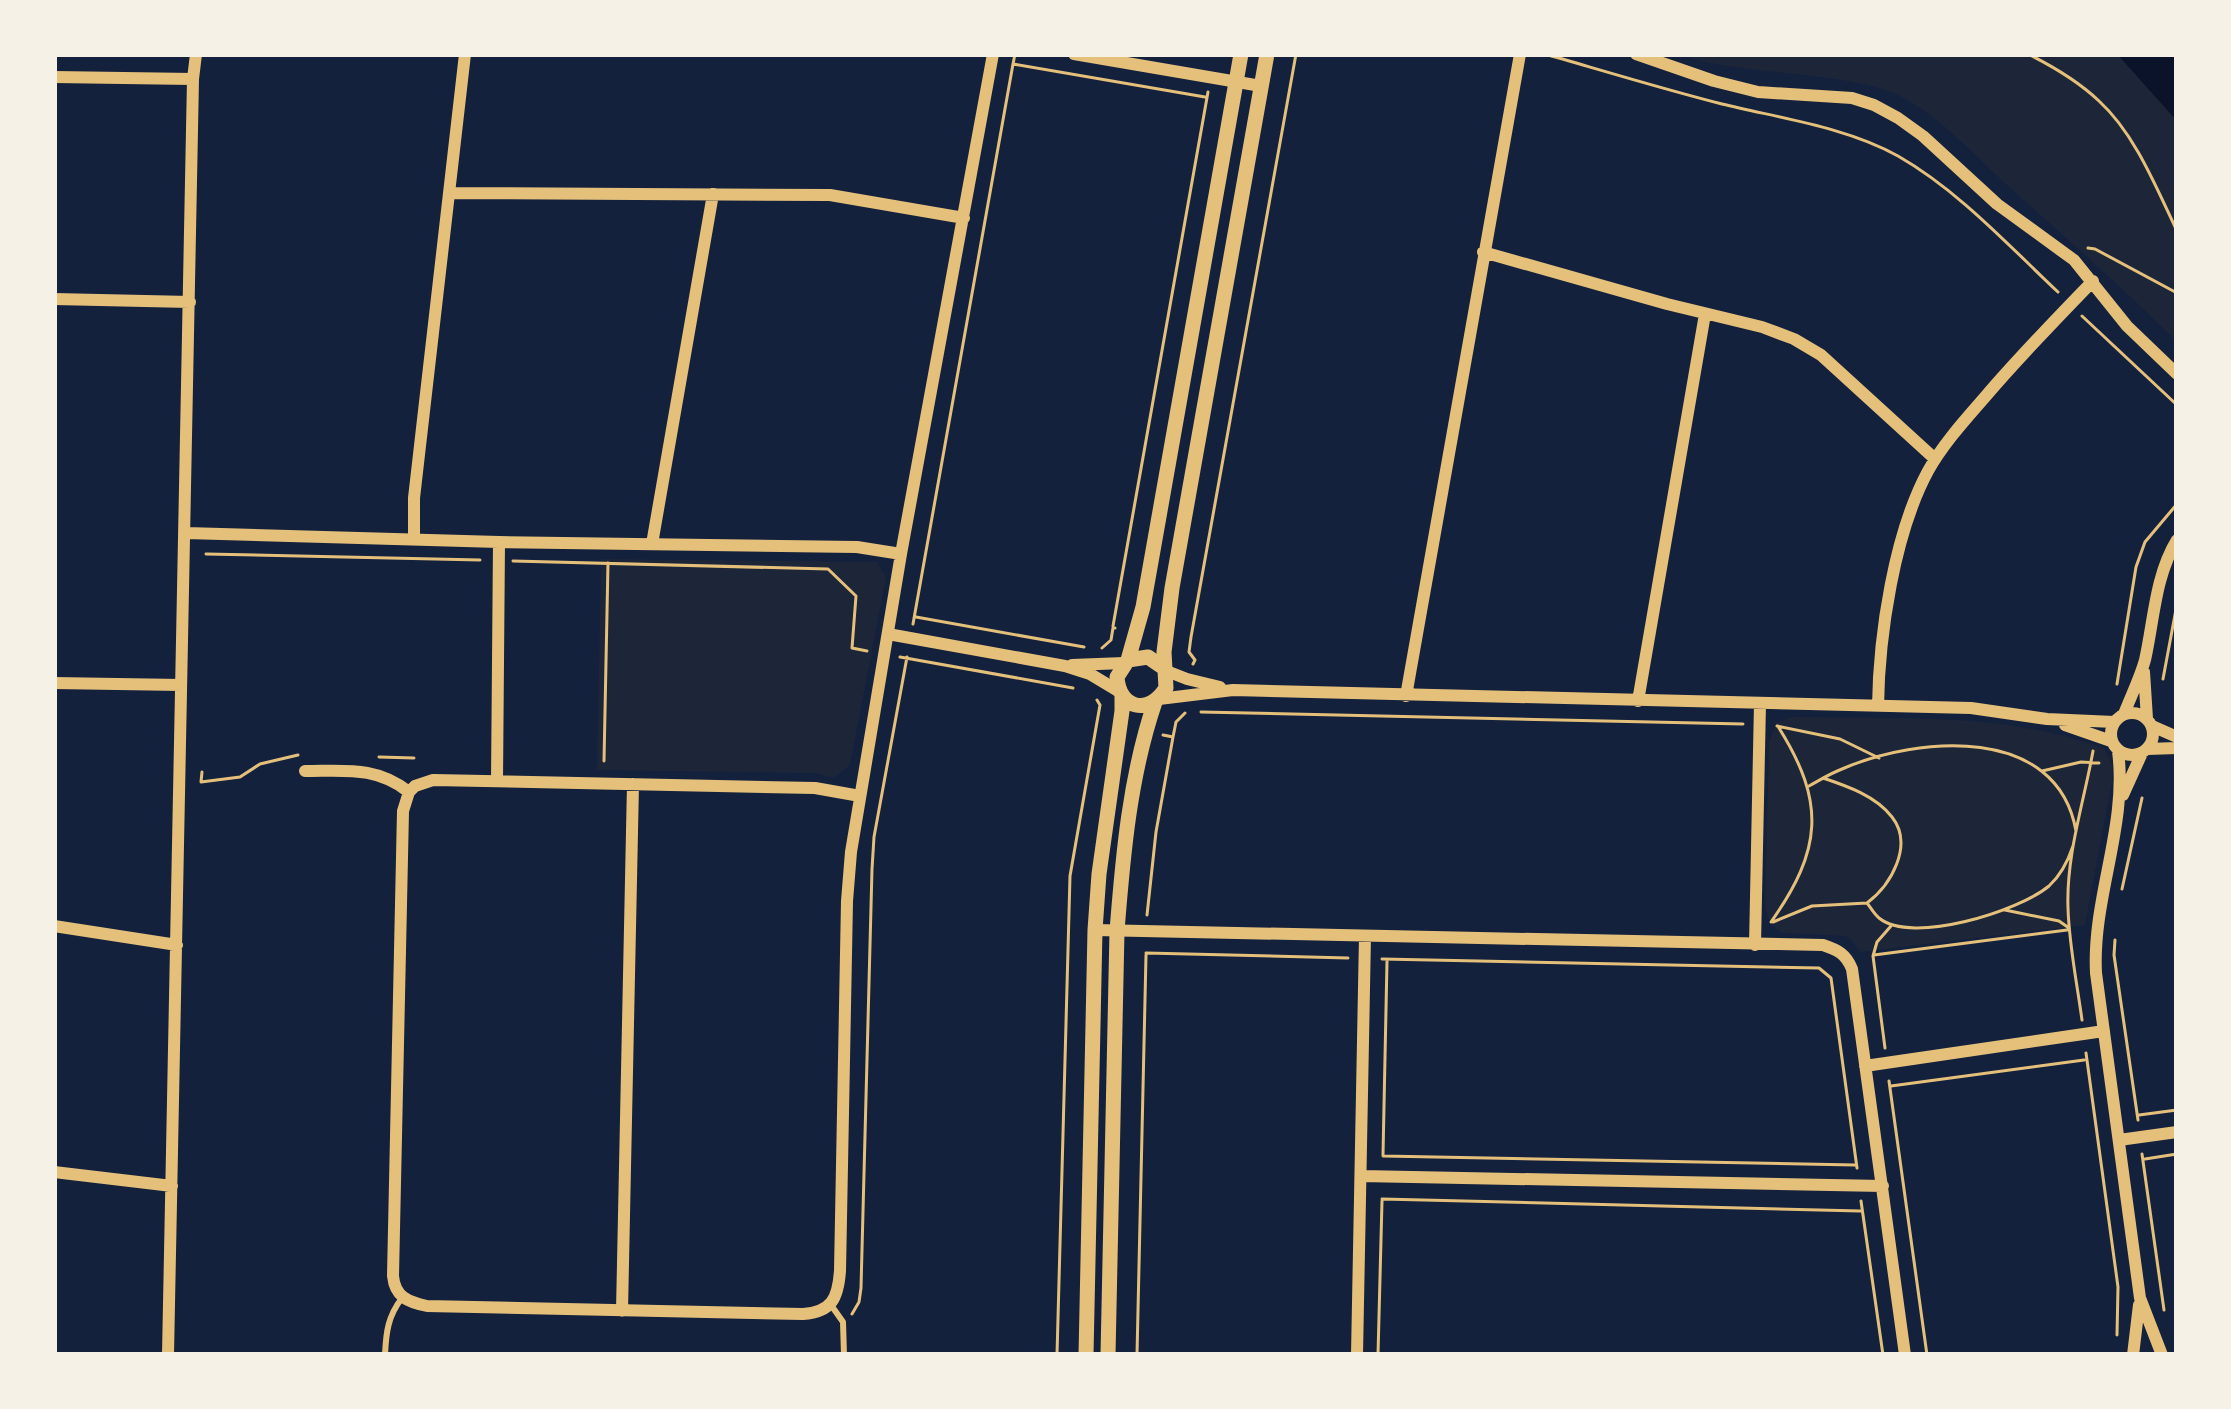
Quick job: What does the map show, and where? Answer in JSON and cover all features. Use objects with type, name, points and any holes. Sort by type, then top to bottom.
[{"type":"street","points":[[168,1355],[196,54]]},
{"type":"street","points":[[414,538],[414,498],[465,54]]},
{"type":"street","points":[[860,796],[815,788],[433,780],[415,786],[404,811],[393,1276],[402,1298],[427,1306],[802,1314],[823,1311],[839,1290],[850,852],[993,54]]},
{"type":"street","points":[[1074,54],[1261,86]]},
{"type":"street","points":[[1087,1355],[1095,930],[1122,711],[1117,677],[1143,608],[1241,54]]},
{"type":"street","points":[[1108,1355],[1117,931],[1123,864],[1141,747],[1157,700],[1166,688],[1172,588],[1267,54]]},
{"type":"street","points":[[1406,696],[1520,54]]},
{"type":"street","points":[[1636,54],[1758,92],[1828,94],[1874,105],[1898,118],[1997,204],[2074,260],[2127,326],[2177,374]]},
{"type":"street","points":[[54,76],[193,79]]},
{"type":"street","points":[[450,193],[830,195],[964,218]]},
{"type":"street","points":[[652,544],[713,194]]},
{"type":"street","points":[[1483,251],[1794,339],[1821,355],[1936,459]]},
{"type":"street","points":[[1878,706],[1879,668],[1895,571],[1917,493],[1936,459],[1979,404],[2092,281]]},
{"type":"street","points":[[54,299],[190,302]]},
{"type":"street","points":[[1638,701],[1705,314]]},
{"type":"street","points":[[1187,360],[1210,364]]},
{"type":"street","points":[[186,533],[857,547],[901,554]]},
{"type":"street","points":[[2162,1355],[2140,1298],[2096,974],[2096,940],[2120,801],[2120,767],[2111,728],[2144,665],[2160,582],[2177,540]]},
{"type":"street","points":[[496,782],[500,542]]},
{"type":"street","points":[[888,634],[1065,666],[1090,674],[1137,705],[1233,690],[1971,708],[2047,718],[2119,718],[2136,713],[2177,737]]},
{"type":"street","points":[[1065,666],[1148,657],[1187,679],[1233,690]]},
{"type":"street","points":[[2120,801],[2153,738],[2144,665]]},
{"type":"street","points":[[54,682],[182,686]]},
{"type":"street","points":[[1755,945],[1760,704]]},
{"type":"street","points":[[2047,718],[2129,755],[2177,748]]},
{"type":"street","points":[[305,771],[381,775],[409,793]]},
{"type":"street","points":[[622,1311],[633,784]]},
{"type":"street","points":[[54,926],[177,945]]},
{"type":"street","points":[[1095,930],[1822,945],[1843,954],[1852,969],[1905,1355]]},
{"type":"street","points":[[1357,1355],[1364,936]]},
{"type":"street","points":[[1865,1066],[2104,1031]]},
{"type":"street","points":[[2119,1140],[2177,1132]]},
{"type":"street","points":[[54,1172],[172,1186]]},
{"type":"street","points":[[1360,1176],[1883,1186]]},
{"type":"street","points":[[1090,1204],[1112,1204]]},
{"type":"street","points":[[2133,1355],[2140,1298]]},
{"type":"lane","points":[[385,1355],[392,1312],[402,1298]]},
{"type":"lane","points":[[831,1305],[843,1322],[844,1355]]},
{"type":"path","points":[[910,639],[1015,54]]},
{"type":"path","points":[[1187,679],[1195,660],[1189,652],[1191,637],[1296,54]]},
{"type":"path","points":[[1545,54],[1851,136],[1892,152],[1960,201],[2177,405]]},
{"type":"path","points":[[2028,54],[2098,100],[2133,147],[2177,231]]},
{"type":"path","points":[[1013,64],[1207,98]]},
{"type":"path","points":[[1113,628],[1211,78]]},
{"type":"path","points":[[2074,260],[2095,248],[2177,293]]},
{"type":"path","points":[[2115,698],[2136,567],[2145,542],[2177,504]]},
{"type":"path","points":[[206,554],[828,569],[856,596],[852,648],[1091,691],[1100,705],[1070,876],[1058,1355]]},
{"type":"path","points":[[604,761],[608,563]]},
{"type":"path","points":[[2162,682],[2177,604]]},
{"type":"path","points":[[914,617],[1100,650]]},
{"type":"path","points":[[843,1322],[854,1312],[861,1288],[874,837],[907,658]]},
{"type":"path","points":[[1186,696],[1187,712],[1760,724]]},
{"type":"path","points":[[1823,778],[1870,799],[1895,820],[1898,861],[1888,883],[1867,903],[1812,906],[1771,923],[1804,866],[1813,824],[1809,786],[1778,726],[1840,739],[1879,758]]},
{"type":"path","points":[[1146,931],[1156,832],[1173,737]]},
{"type":"path","points":[[1809,786],[1844,768],[1905,751],[1981,746],[2003,751],[2042,771],[2070,804],[2076,834],[2062,872],[2048,886],[2002,910],[1929,928],[1892,925],[1867,903]]},
{"type":"path","points":[[2042,771],[2091,762],[2120,767]]},
{"type":"path","points":[[2091,762],[2068,890],[2118,1287],[2117,1332]]},
{"type":"path","points":[[2120,900],[2143,794]]},
{"type":"path","points":[[2002,910],[2059,921],[2070,930]]},
{"type":"path","points":[[1892,925],[1877,942],[1873,956],[1927,1355]]},
{"type":"path","points":[[1873,956],[2070,930]]},
{"type":"path","points":[[2115,938],[2166,1318]]},
{"type":"path","points":[[1137,1355],[1146,953],[1820,968],[1831,978],[1857,1165],[1383,1156],[1388,959]]},
{"type":"path","points":[[1890,1086],[2087,1059]]},
{"type":"path","points":[[2137,1115],[2177,1110]]},
{"type":"path","points":[[2143,1159],[2177,1154]]},
{"type":"path","points":[[1858,1187],[1882,1355]]},
{"type":"path","points":[[1378,1355],[1382,1199],[1862,1210]]},
{"type":"shaded area","points":[[1676,54],[2177,54],[2177,342],[1963,143],[1913,103],[1876,87],[1726,66]]},
{"type":"shaded area","points":[[2117,54],[2177,54],[2177,121]]},
{"type":"shaded area","points":[[601,559],[877,562],[886,577],[850,765],[834,778],[815,773],[597,770]]},
{"type":"shaded area","points":[[1792,717],[1989,723],[2067,736],[2104,748],[2112,763],[2112,781],[2085,925],[1860,952],[1845,936],[1782,933],[1770,920],[1765,904],[1769,743],[1776,723]]}]
